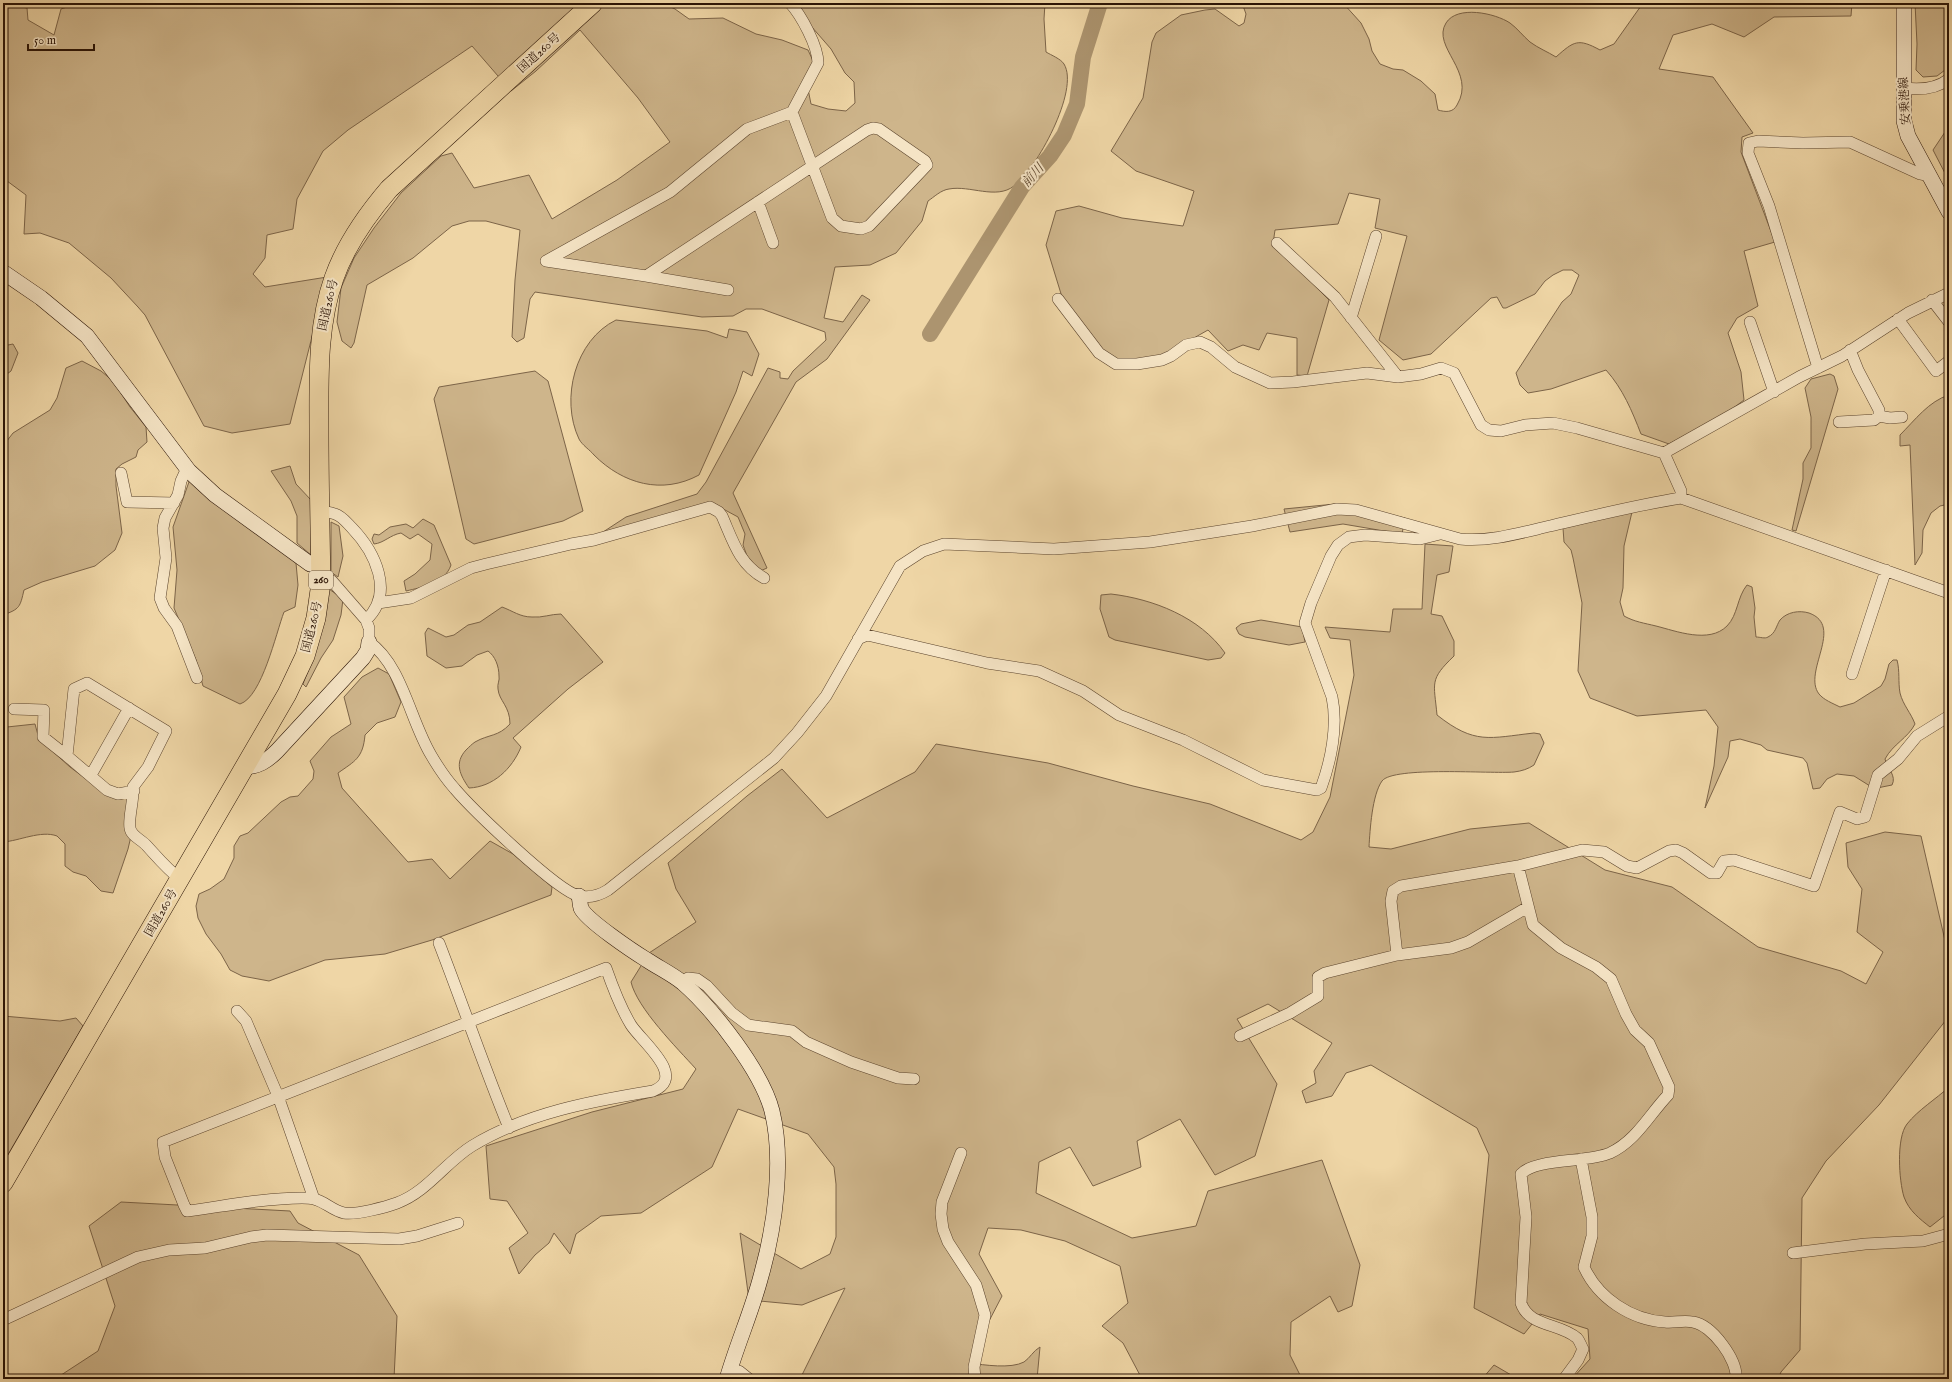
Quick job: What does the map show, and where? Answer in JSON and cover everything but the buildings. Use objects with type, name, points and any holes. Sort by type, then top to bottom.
[{"type":"highway","name":"国道260号","points":[[3,1184],[287,694],[305,656],[316,618],[321,583],[319,369],[322,324],[333,279],[347,246],[370,212],[389,189],[593,3]]},
{"type":"street","points":[[728,290],[546,261],[670,192],[747,129],[792,112],[818,63],[818,56],[815,46],[790,3]]},
{"type":"street","name":"安乗港線","points":[[1904,3],[1903,110],[1908,136],[1949,212]]},
{"type":"street","points":[[1904,88],[1919,90],[1943,84],[1949,80]]},
{"type":"street","points":[[646,276],[812,167],[867,130],[873,128],[879,130],[926,161],[927,165],[875,222],[861,228],[841,226],[832,218],[812,167],[792,112]]},
{"type":"street","points":[[1818,368],[1769,206],[1748,153],[1749,143],[1758,141],[1803,143],[1850,142],[1920,174],[1929,176]]},
{"type":"street","points":[[758,202],[773,243]]},
{"type":"street","points":[[1351,318],[1376,236]]},
{"type":"street","points":[[1277,243],[1335,297],[1398,377]]},
{"type":"street","points":[[3,272],[41,298],[87,336],[187,468],[215,495],[310,564]]},
{"type":"street","points":[[1058,299],[1099,353],[1116,364],[1137,364],[1162,360],[1171,356],[1186,345],[1200,342],[1211,347],[1235,367],[1270,383],[1293,382],[1367,373],[1398,377],[1421,374],[1441,368],[1454,374],[1481,425],[1489,430],[1501,431],[1525,426],[1553,423],[1577,428],[1664,453],[1850,350],[1898,319],[1932,300],[1949,293]]},
{"type":"street","points":[[1932,300],[1949,322]]},
{"type":"street","points":[[1898,319],[1936,371],[1949,361]]},
{"type":"street","points":[[1750,322],[1774,392]]},
{"type":"street","points":[[1850,350],[1858,370],[1879,410],[1880,416]]},
{"type":"street","points":[[1839,422],[1874,420],[1880,416],[1890,418],[1902,417]]},
{"type":"street","points":[[1664,453],[1681,491],[1681,498]]},
{"type":"street","points":[[187,468],[174,503],[165,518],[163,528],[166,558],[160,598],[164,608],[177,626],[197,678]]},
{"type":"street","points":[[121,473],[127,502],[174,503]]},
{"type":"street","points":[[369,642],[385,656],[427,749],[456,791],[498,832],[556,883],[567,891],[579,896],[601,894],[608,890],[774,758],[797,733],[826,696],[900,566],[923,551],[944,544],[1054,550],[1088,548],[1194,536],[1337,509],[1356,510],[1440,534],[1477,541],[1653,502],[1681,498],[1949,592]]},
{"type":"street","points":[[378,603],[411,598],[472,568],[571,544],[594,540],[710,507],[719,512],[722,516],[743,562],[754,573],[764,578]]},
{"type":"street","points":[[320,511],[336,514],[342,518],[357,533],[374,556],[380,580],[378,603],[374,613],[366,620]]},
{"type":"street","points":[[858,639],[867,635],[987,663],[1039,671],[1083,691],[1119,715],[1183,740],[1263,780],[1317,790],[1321,788],[1326,774],[1333,730],[1334,707],[1327,683],[1305,623],[1311,603],[1331,556],[1338,545],[1349,537],[1365,535],[1420,539],[1440,534]]},
{"type":"street","points":[[1852,674],[1886,570]]},
{"type":"street","points":[[244,767],[254,767],[267,761],[364,658],[368,650],[369,628],[366,620],[332,581]]},
{"type":"street","points":[[67,756],[74,689],[87,683],[166,731],[148,767],[133,787],[134,799],[130,828],[169,871],[180,880]]},
{"type":"street","points":[[91,776],[129,708]]},
{"type":"street","points":[[14,709],[44,710],[43,737],[107,790],[118,794],[134,791]]},
{"type":"street","points":[[1397,955],[1391,901],[1393,891],[1401,886],[1518,866],[1564,854],[1594,850],[1604,852],[1627,866],[1637,868],[1669,851],[1676,850],[1684,853],[1711,874],[1717,873],[1724,861],[1734,860],[1814,886],[1840,812],[1857,819],[1865,817],[1878,775],[1898,759],[1917,736],[1949,716]]},
{"type":"street","points":[[1518,866],[1533,925],[1561,948],[1596,967],[1611,979],[1626,1014],[1635,1030],[1649,1044],[1669,1087],[1668,1094],[1629,1142],[1609,1153],[1581,1159],[1538,1165],[1525,1169],[1521,1174],[1526,1217],[1521,1303],[1523,1310],[1530,1318],[1567,1332],[1578,1339],[1583,1349],[1578,1360],[1564,1379]]},
{"type":"street","points":[[579,896],[581,909],[600,926],[635,952],[682,982],[718,1020],[759,1078],[772,1111],[777,1157],[772,1226],[762,1275],[729,1374]]},
{"type":"street","points":[[1240,1036],[1290,1013],[1318,996],[1318,977],[1325,973],[1397,955],[1451,948],[1468,942],[1528,906]]},
{"type":"street","points":[[439,943],[469,1021],[488,1077],[509,1128]]},
{"type":"street","points":[[606,968],[618,1001],[632,1026],[658,1056],[664,1066],[666,1074],[664,1084],[653,1091],[584,1104],[541,1116],[485,1138],[453,1159],[422,1188],[399,1202],[382,1208],[344,1213],[314,1199],[281,1198],[188,1211],[165,1157],[162,1142],[278,1096],[606,968]]},
{"type":"street","points":[[682,982],[688,978],[697,979],[707,986],[739,1019],[748,1025],[792,1032],[806,1042],[851,1062],[898,1078],[914,1079]]},
{"type":"street","points":[[237,1011],[246,1021],[278,1096],[314,1199]]},
{"type":"street","points":[[961,1153],[942,1202],[941,1214],[943,1229],[948,1242],[976,1285],[985,1315],[974,1367],[975,1379]]},
{"type":"street","points":[[1581,1159],[1592,1216],[1592,1236],[1584,1267],[1590,1280],[1600,1293],[1626,1310],[1645,1319],[1665,1322],[1694,1322],[1713,1334],[1729,1354],[1735,1365],[1736,1379]]},
{"type":"street","points":[[3,1320],[138,1257],[169,1250],[205,1248],[250,1237],[267,1235],[399,1239],[417,1236],[458,1223]]},
{"type":"street","points":[[1793,1253],[1865,1244],[1923,1241],[1949,1234]]},
{"type":"street","points":[[729,1374],[739,1371],[749,1379]]},
{"type":"shaded area","points":[[3,3],[27,8],[28,20],[54,35],[61,9],[79,3],[663,3],[689,19],[723,18],[756,34],[782,40],[808,50],[814,63],[806,79],[811,104],[828,109],[846,111],[855,103],[854,82],[845,73],[831,49],[791,3],[1045,3],[1044,19],[1046,52],[1064,64],[1067,76],[1066,92],[1061,110],[1044,147],[1023,177],[1014,186],[999,192],[957,188],[943,191],[928,201],[922,221],[896,253],[870,265],[835,267],[824,318],[843,322],[862,295],[870,300],[827,359],[796,382],[733,493],[767,568],[758,572],[750,564],[743,545],[745,534],[738,517],[714,504],[600,534],[626,517],[697,494],[706,482],[768,368],[780,372],[780,378],[788,379],[793,371],[826,340],[825,332],[762,309],[746,309],[733,316],[702,317],[535,292],[530,299],[524,338],[517,342],[512,337],[515,280],[520,230],[486,221],[469,221],[452,226],[413,258],[367,285],[354,343],[351,348],[342,341],[337,322],[341,288],[354,258],[374,228],[401,193],[441,156],[452,153],[474,188],[529,175],[552,219],[617,180],[670,142],[638,98],[580,30],[536,71],[511,91],[472,46],[348,130],[323,151],[297,199],[293,229],[267,235],[265,258],[253,274],[265,287],[327,277],[290,424],[232,433],[204,426],[145,315],[111,278],[69,243],[40,233],[24,234],[26,195],[3,178]]},
{"type":"shaded area","points":[[1242,3],[1343,3],[1361,23],[1369,39],[1372,51],[1380,64],[1393,69],[1403,70],[1421,81],[1435,94],[1438,110],[1451,111],[1457,105],[1462,93],[1462,82],[1444,41],[1443,32],[1446,23],[1451,17],[1459,14],[1476,12],[1503,19],[1513,25],[1530,42],[1556,57],[1567,47],[1576,43],[1593,46],[1600,50],[1614,44],[1643,3],[1852,3],[1851,16],[1774,17],[1744,37],[1712,24],[1673,35],[1659,69],[1713,77],[1753,133],[1742,137],[1741,152],[1775,242],[1744,251],[1758,306],[1737,318],[1728,333],[1741,372],[1744,400],[1728,412],[1669,444],[1641,434],[1622,393],[1606,370],[1551,389],[1528,393],[1520,385],[1516,373],[1562,302],[1571,294],[1579,275],[1572,270],[1563,270],[1553,275],[1545,281],[1535,294],[1506,308],[1503,308],[1497,297],[1491,298],[1431,354],[1403,360],[1379,340],[1407,236],[1375,228],[1380,199],[1349,193],[1338,224],[1275,230],[1273,244],[1329,300],[1307,376],[1297,375],[1297,338],[1267,333],[1259,350],[1243,345],[1228,351],[1208,330],[1162,356],[1116,362],[1101,351],[1062,297],[1046,245],[1056,211],[1079,206],[1122,218],[1183,226],[1194,191],[1136,171],[1111,151],[1143,98],[1152,42],[1156,33],[1181,15],[1215,9],[1239,26],[1244,23],[1246,14]]},
{"type":"shaded area","points":[[1915,3],[1949,3],[1949,67],[1937,76],[1923,77],[1916,70],[1917,44]]},
{"type":"shaded area","points":[[1949,130],[1949,181],[1933,150],[1945,132]]},
{"type":"shaded area","points":[[616,320],[707,331],[727,338],[729,329],[747,332],[759,354],[752,376],[743,371],[736,392],[699,475],[685,481],[657,485],[630,479],[605,465],[580,441],[573,423],[571,406],[575,372],[581,356],[590,341],[602,329]]},
{"type":"shaded area","points":[[13,344],[18,353],[11,371],[3,377],[3,346]]},
{"type":"shaded area","points":[[82,361],[101,371],[113,381],[130,407],[146,427],[147,442],[138,450],[136,457],[122,464],[116,469],[116,486],[122,533],[115,550],[95,566],[42,582],[24,590],[18,607],[3,615],[3,446],[13,433],[50,410],[57,398],[66,368]]},
{"type":"shaded area","points":[[535,371],[548,381],[583,511],[563,521],[474,544],[466,539],[434,399],[439,387]]},
{"type":"shaded area","points":[[1830,374],[1834,376],[1838,389],[1796,531],[1792,530],[1803,479],[1803,463],[1811,448],[1811,417],[1805,388],[1811,379]]},
{"type":"shaded area","points":[[1949,395],[1949,504],[1940,506],[1931,513],[1923,530],[1922,553],[1915,565],[1910,445],[1900,446],[1900,435],[1929,406]]},
{"type":"shaded area","points":[[290,466],[296,484],[311,500],[311,555],[297,543],[297,516],[291,501],[271,471]]},
{"type":"shaded area","points":[[190,479],[296,563],[298,585],[295,607],[284,612],[267,663],[255,690],[248,699],[240,704],[203,686],[196,660],[174,608],[177,570],[173,527]]},
{"type":"shaded area","points":[[1335,504],[1405,518],[1402,534],[1343,524],[1290,532],[1284,509]]},
{"type":"shaded area","points":[[1632,512],[1624,546],[1623,588],[1620,602],[1624,616],[1632,620],[1692,635],[1711,634],[1720,631],[1731,622],[1741,595],[1747,585],[1752,587],[1755,608],[1754,617],[1756,637],[1765,638],[1771,635],[1780,620],[1793,612],[1809,613],[1819,619],[1823,628],[1824,639],[1815,674],[1815,685],[1821,696],[1840,707],[1854,703],[1881,686],[1885,679],[1889,664],[1893,660],[1897,660],[1900,693],[1915,724],[1885,759],[1893,775],[1892,785],[1877,788],[1870,786],[1854,776],[1837,774],[1827,779],[1820,788],[1813,789],[1807,763],[1803,758],[1767,750],[1761,745],[1740,739],[1730,741],[1728,757],[1705,808],[1714,766],[1718,727],[1706,710],[1637,716],[1590,698],[1578,671],[1582,603],[1571,550],[1564,542],[1563,528]]},
{"type":"shaded area","points":[[423,519],[434,525],[451,565],[444,576],[439,580],[426,586],[406,591],[404,581],[415,574],[430,560],[432,544],[418,534],[410,539],[401,533],[374,544],[372,539],[374,534],[379,535],[390,527],[406,524],[413,528]]},
{"type":"shaded area","points":[[331,522],[339,526],[343,556],[338,577],[331,572]]},
{"type":"shaded area","points":[[1425,544],[1453,546],[1449,572],[1437,575],[1431,614],[1442,616],[1454,641],[1454,656],[1440,671],[1435,682],[1434,688],[1437,715],[1450,725],[1473,735],[1483,737],[1505,737],[1534,733],[1540,734],[1544,743],[1534,765],[1520,771],[1423,772],[1390,776],[1382,781],[1376,795],[1371,822],[1369,847],[1391,849],[1470,829],[1529,823],[1605,870],[1672,887],[1758,947],[1841,971],[1866,984],[1883,952],[1857,932],[1862,889],[1848,867],[1846,843],[1885,832],[1921,836],[1949,958],[1949,987],[1946,1020],[1879,1105],[1826,1161],[1802,1198],[1800,1350],[1781,1372],[1778,1379],[1572,1379],[1590,1359],[1588,1329],[1540,1314],[1524,1334],[1474,1308],[1489,1155],[1477,1128],[1371,1065],[1346,1073],[1332,1096],[1306,1103],[1302,1091],[1316,1083],[1314,1071],[1332,1043],[1268,1004],[1237,1019],[1277,1084],[1255,1156],[1215,1175],[1180,1119],[1137,1141],[1141,1167],[1093,1186],[1070,1147],[1039,1162],[1036,1193],[1132,1238],[1196,1226],[1208,1191],[1322,1160],[1360,1265],[1352,1306],[1338,1312],[1330,1296],[1291,1322],[1290,1355],[1302,1379],[1142,1379],[1123,1343],[1102,1326],[1128,1303],[1120,1266],[1065,1241],[1021,1230],[988,1228],[979,1254],[1002,1296],[974,1350],[970,1363],[997,1366],[1019,1364],[1024,1362],[1035,1350],[1040,1347],[1037,1379],[800,1379],[845,1288],[802,1305],[749,1300],[740,1233],[801,1269],[830,1254],[836,1237],[836,1184],[834,1167],[808,1134],[738,1109],[712,1167],[641,1213],[601,1216],[576,1234],[570,1254],[554,1233],[549,1243],[535,1255],[519,1274],[509,1248],[528,1233],[507,1201],[490,1199],[486,1146],[592,1112],[683,1089],[696,1069],[649,1015],[641,1004],[631,982],[649,953],[696,922],[676,889],[668,863],[747,796],[782,769],[827,818],[915,772],[936,744],[1048,763],[1133,786],[1210,804],[1301,840],[1313,832],[1330,797],[1354,675],[1350,640],[1330,638],[1325,627],[1390,632],[1393,609],[1422,609]]},
{"type":"shaded area","points":[[329,589],[343,599],[341,615],[333,640],[321,658],[306,687],[303,684],[314,655]]},
{"type":"shaded area","points":[[1111,594],[1143,600],[1174,612],[1203,629],[1215,640],[1225,653],[1221,658],[1208,660],[1115,640],[1109,637],[1100,609],[1101,595]]},
{"type":"shaded area","points":[[502,607],[528,617],[561,614],[603,662],[568,689],[513,738],[521,747],[512,763],[501,775],[486,784],[469,788],[461,774],[459,764],[462,755],[475,742],[501,731],[510,724],[510,718],[499,693],[499,672],[495,658],[488,651],[477,655],[462,666],[446,668],[427,656],[425,633],[428,628],[446,637],[454,635],[468,625],[480,622]]},
{"type":"shaded area","points":[[1261,620],[1302,627],[1305,642],[1289,645],[1245,637],[1239,634],[1236,628],[1241,624]]},
{"type":"shaded area","points":[[378,668],[389,674],[401,702],[395,717],[377,723],[365,735],[362,749],[357,758],[338,773],[342,788],[408,862],[432,859],[450,879],[490,841],[513,854],[552,887],[551,895],[432,940],[385,954],[325,960],[269,981],[242,976],[230,970],[221,954],[206,934],[198,918],[196,906],[199,894],[210,889],[224,879],[234,858],[234,846],[240,836],[248,833],[281,802],[290,797],[298,796],[313,779],[314,771],[310,761],[331,737],[351,724],[344,697],[362,677]]},
{"type":"shaded area","points":[[35,724],[39,739],[70,767],[106,794],[128,795],[135,819],[128,849],[113,893],[101,891],[86,876],[73,872],[65,866],[65,844],[57,836],[44,834],[3,842],[3,726],[7,727]]},
{"type":"shaded area","points":[[3,1016],[60,1021],[76,1018],[83,1026],[3,1163]]},
{"type":"shaded area","points":[[1949,1087],[1949,1212],[1930,1227],[1912,1211],[1904,1197],[1900,1171],[1901,1139],[1907,1124],[1911,1119]]},
{"type":"shaded area","points":[[121,1202],[290,1211],[298,1223],[359,1255],[397,1316],[394,1379],[55,1379],[98,1351],[115,1306],[89,1226]]},
{"type":"shaded area","points":[[1494,1365],[1518,1379],[1482,1379]]},
{"type":"waterway","name":"前川","points":[[930,334],[1022,187],[1050,156],[1064,135],[1077,104],[1083,57],[1100,3]]}]
